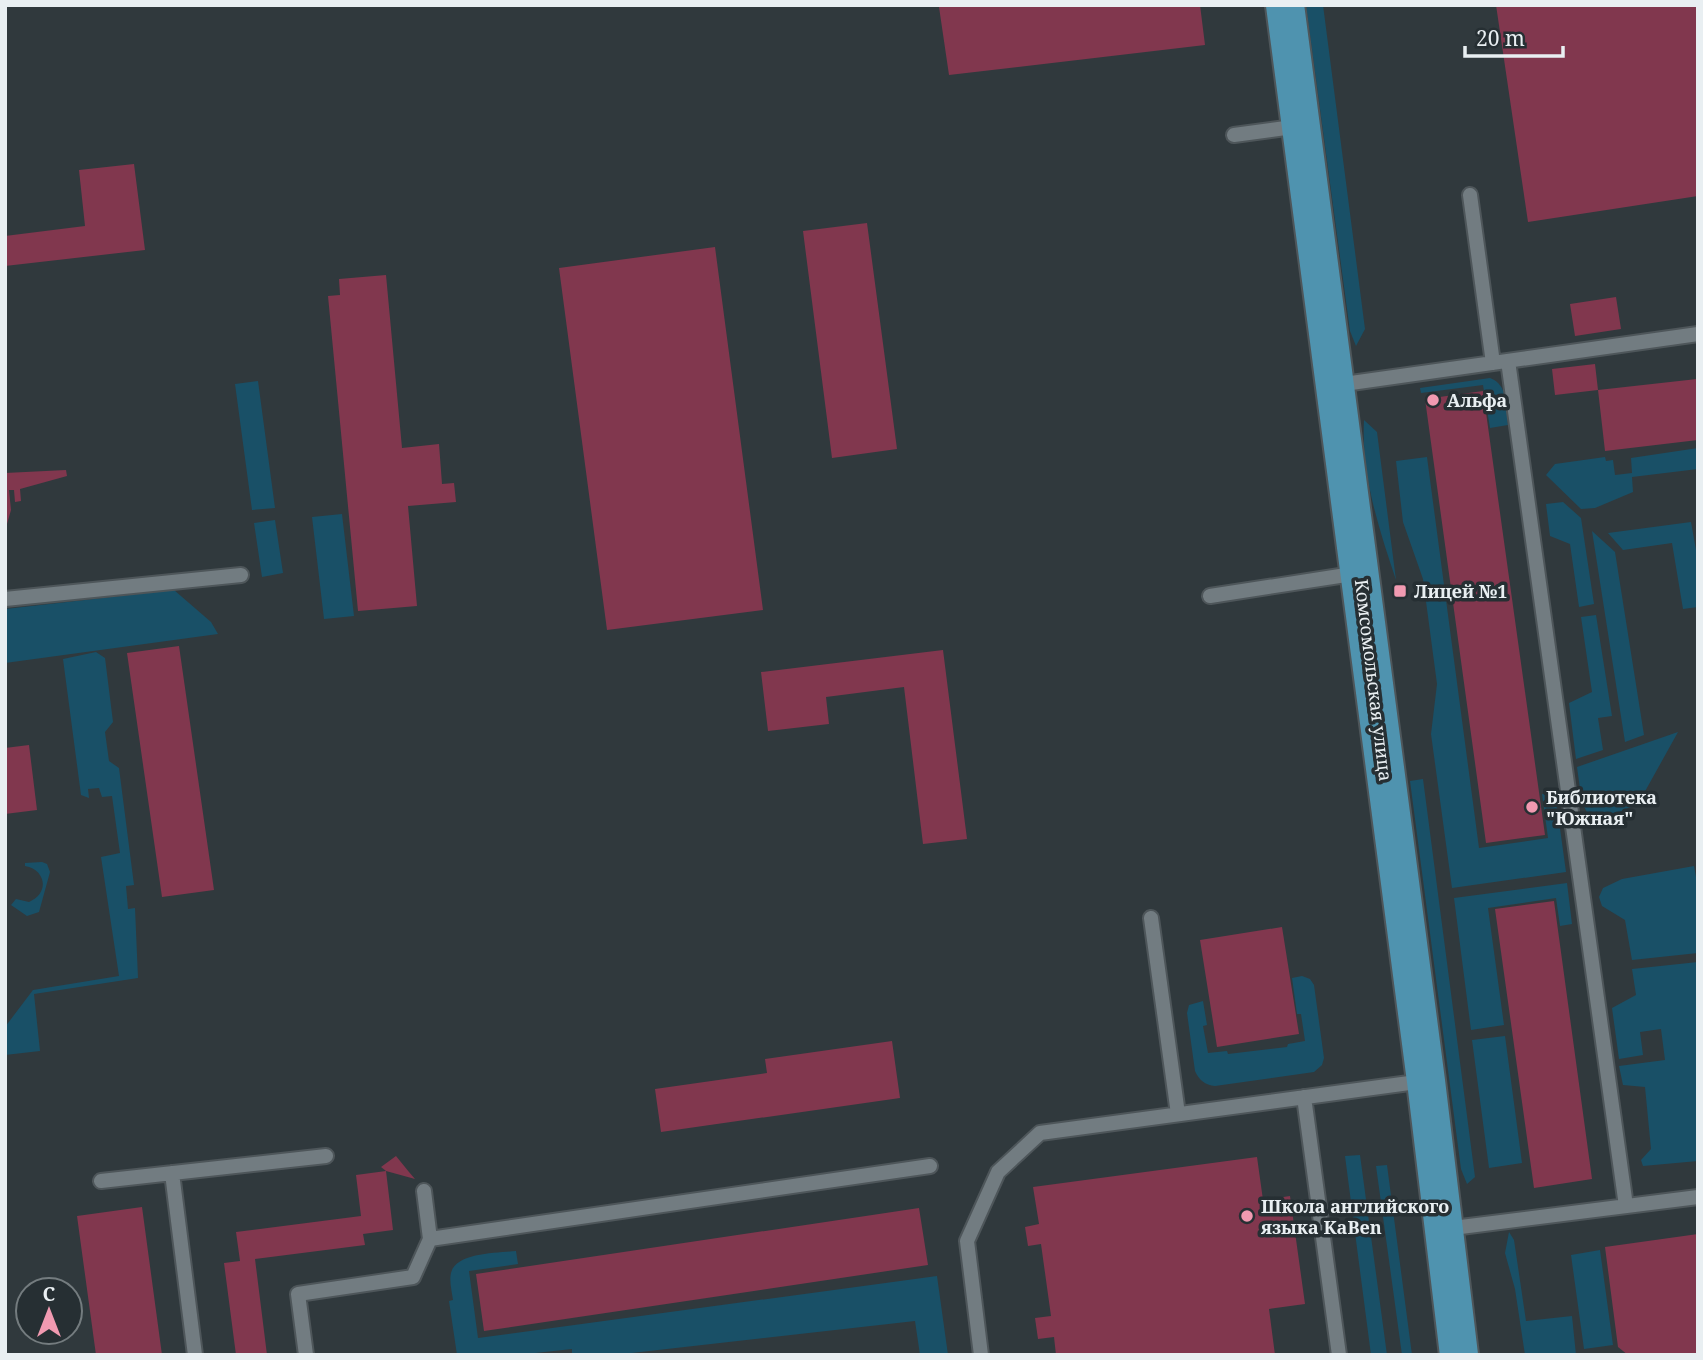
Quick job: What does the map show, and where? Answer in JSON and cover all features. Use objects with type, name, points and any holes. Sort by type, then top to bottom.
[{"type":"main road","name":"Комсомольская улица","points":[[1285,5],[1426,1081],[1459,1355]]},
{"type":"lane","points":[[1234,135],[1301,126]]},
{"type":"lane","points":[[1469,195],[1493,363]]},
{"type":"lane","points":[[1335,385],[1698,334]]},
{"type":"lane","points":[[1508,361],[1626,1206]]},
{"type":"lane","points":[[1210,596],[1360,572]]},
{"type":"lane","points":[[5,599],[240,575]]},
{"type":"lane","points":[[1151,918],[1178,1114]]},
{"type":"lane","points":[[981,1355],[967,1241],[998,1172],[1040,1133],[1426,1081]]},
{"type":"lane","points":[[1304,1097],[1339,1355]]},
{"type":"lane","points":[[101,1181],[326,1156]]},
{"type":"lane","points":[[430,1240],[930,1166]]},
{"type":"lane","points":[[172,1173],[195,1355]]},
{"type":"lane","points":[[306,1355],[298,1294],[413,1277],[430,1240],[424,1191]]},
{"type":"lane","points":[[1444,1229],[1698,1197]]},
{"type":"shaded area","points":[[1306,5],[1323,5],[1365,329],[1356,346],[1350,331]]},
{"type":"shaded area","points":[[1490,378],[1504,391],[1508,425],[1490,428],[1483,385],[1421,393],[1420,388]]},
{"type":"shaded area","points":[[258,381],[275,508],[252,510],[235,384]]},
{"type":"shaded area","points":[[1364,420],[1377,432],[1396,580],[1368,481]]},
{"type":"shaded area","points":[[1698,448],[1698,469],[1632,477],[1633,492],[1595,508],[1581,509],[1546,475],[1555,464],[1605,457],[1606,461],[1613,460],[1615,475],[1632,473],[1631,458]]},
{"type":"shaded area","points":[[1427,457],[1479,848],[1548,838],[1542,794],[1555,792],[1566,872],[1452,888],[1431,734],[1437,684],[1423,579],[1403,522],[1396,461]]},
{"type":"shaded area","points":[[1563,502],[1581,518],[1594,604],[1579,607],[1570,544],[1550,536],[1546,504]]},
{"type":"shaded area","points":[[342,514],[354,616],[324,619],[312,517]]},
{"type":"shaded area","points":[[275,520],[283,573],[262,577],[254,523]]},
{"type":"shaded area","points":[[1691,522],[1698,561],[1698,607],[1683,609],[1672,543],[1623,550],[1608,533]]},
{"type":"shaded area","points":[[1592,531],[1615,552],[1644,735],[1625,742]]},
{"type":"shaded area","points":[[174,590],[211,622],[218,634],[5,663],[5,609]]},
{"type":"shaded area","points":[[1596,615],[1612,716],[1598,718],[1603,750],[1576,759],[1569,703],[1592,692],[1581,617]]},
{"type":"shaded area","points":[[96,652],[105,658],[113,722],[105,732],[109,761],[119,768],[134,885],[126,886],[128,909],[135,908],[138,978],[34,994],[40,1051],[5,1055],[5,1027],[33,990],[119,976],[101,857],[120,853],[112,796],[102,797],[99,788],[88,789],[89,798],[81,795],[63,659]]},
{"type":"shaded area","points":[[1678,732],[1638,804],[1593,823],[1582,803],[1577,767]]},
{"type":"shaded area","points":[[1423,779],[1475,1177],[1467,1184],[1461,1169],[1410,781]]},
{"type":"shaded area","points":[[25,863],[47,864],[50,872],[39,912],[27,916],[11,905],[16,899],[29,902],[40,894],[43,882],[41,877],[38,872],[25,866]]},
{"type":"shaded area","points":[[1694,866],[1698,888],[1698,953],[1632,960],[1625,920],[1602,906],[1599,897],[1603,888],[1622,879]]},
{"type":"shaded area","points":[[1567,883],[1572,924],[1560,926],[1556,898],[1488,908],[1504,1025],[1471,1030],[1454,898]]},
{"type":"shaded area","points":[[1698,962],[1698,1161],[1643,1166],[1641,1160],[1651,1149],[1645,1087],[1623,1085],[1619,1066],[1665,1060],[1661,1029],[1640,1032],[1643,1055],[1619,1059],[1612,1008],[1636,995],[1632,969]]},
{"type":"shaded area","points":[[1302,976],[1310,979],[1314,985],[1324,1058],[1322,1065],[1314,1072],[1215,1086],[1200,1079],[1195,1071],[1187,1013],[1189,1005],[1203,1001],[1207,1025],[1203,1026],[1208,1053],[1227,1051],[1228,1054],[1287,1047],[1288,1044],[1305,1041],[1301,1014],[1297,1014],[1292,978]]},
{"type":"shaded area","points":[[1505,1036],[1522,1163],[1489,1168],[1472,1040]]},
{"type":"shaded area","points":[[1360,1155],[1387,1355],[1371,1355],[1345,1156]]},
{"type":"shaded area","points":[[1387,1165],[1412,1355],[1402,1355],[1376,1166]]},
{"type":"shaded area","points":[[1509,1232],[1514,1240],[1526,1321],[1572,1316],[1576,1355],[1525,1355],[1515,1289],[1505,1253]]},
{"type":"shaded area","points":[[1600,1250],[1613,1345],[1584,1349],[1571,1255]]},
{"type":"shaded area","points":[[516,1251],[518,1264],[469,1271],[478,1338],[937,1276],[948,1355],[920,1355],[915,1321],[614,1355],[572,1355],[572,1349],[517,1355],[457,1355],[449,1301],[453,1300],[451,1273],[455,1266],[469,1257]]},
{"type":"building","points":[[1200,5],[1205,45],[949,75],[939,7]]},
{"type":"building","points":[[1496,5],[1698,5],[1698,196],[1528,222]]},
{"type":"building","points":[[134,164],[145,250],[5,266],[5,236],[85,226],[79,170]]},
{"type":"building","points":[[867,223],[897,449],[832,458],[803,231]]},
{"type":"building","points":[[715,247],[763,610],[607,630],[559,268]]},
{"type":"building","points":[[386,275],[402,448],[439,444],[442,484],[454,483],[456,502],[408,506],[417,606],[358,611],[328,296],[340,295],[339,279]]},
{"type":"building","points":[[1616,297],[1621,329],[1575,336],[1570,304]]},
{"type":"building","points":[[1595,364],[1598,390],[1555,395],[1552,369]]},
{"type":"building","points":[[1697,379],[1698,440],[1605,451],[1598,390]]},
{"type":"building","points":[[1483,391],[1545,835],[1486,843],[1425,399]]},
{"type":"building","points":[[66,470],[67,476],[20,489],[21,501],[15,502],[14,490],[9,490],[11,510],[5,531],[5,473]]},
{"type":"building","points":[[179,646],[214,890],[162,897],[127,653]]},
{"type":"building","points":[[943,650],[967,839],[923,844],[904,687],[826,697],[829,724],[768,731],[761,672]]},
{"type":"building","points":[[29,745],[37,810],[5,814],[5,748]]},
{"type":"building","points":[[1554,901],[1592,1179],[1534,1188],[1495,909]]},
{"type":"building","points":[[1282,927],[1299,1034],[1217,1047],[1200,940]]},
{"type":"building","points":[[892,1041],[900,1098],[661,1132],[655,1089],[767,1073],[765,1059]]},
{"type":"building","points":[[396,1156],[415,1179],[386,1171],[381,1167]]},
{"type":"building","points":[[1257,1157],[1263,1200],[1290,1196],[1305,1304],[1269,1309],[1275,1355],[1056,1355],[1054,1337],[1038,1339],[1035,1318],[1051,1316],[1041,1244],[1028,1246],[1025,1227],[1039,1224],[1033,1187]]},
{"type":"building","points":[[386,1171],[393,1230],[363,1234],[365,1245],[255,1259],[267,1355],[236,1355],[224,1263],[240,1261],[236,1232],[361,1216],[356,1175]]},
{"type":"building","points":[[142,1207],[162,1355],[96,1355],[77,1216]]},
{"type":"building","points":[[919,1208],[928,1265],[484,1331],[476,1274]]},
{"type":"building","points":[[1698,1234],[1698,1355],[1628,1355],[1618,1347],[1605,1247]]},
{"type":"place","name":"Альфа","points":[[1433,400]]},
{"type":"place","name":"Лицей №1","points":[[1400,591]]},
{"type":"place","name":"Библиотека \"Южная\"","points":[[1532,807]]},
{"type":"place","name":"Школа английского языка KaBen","points":[[1247,1216]]}]
